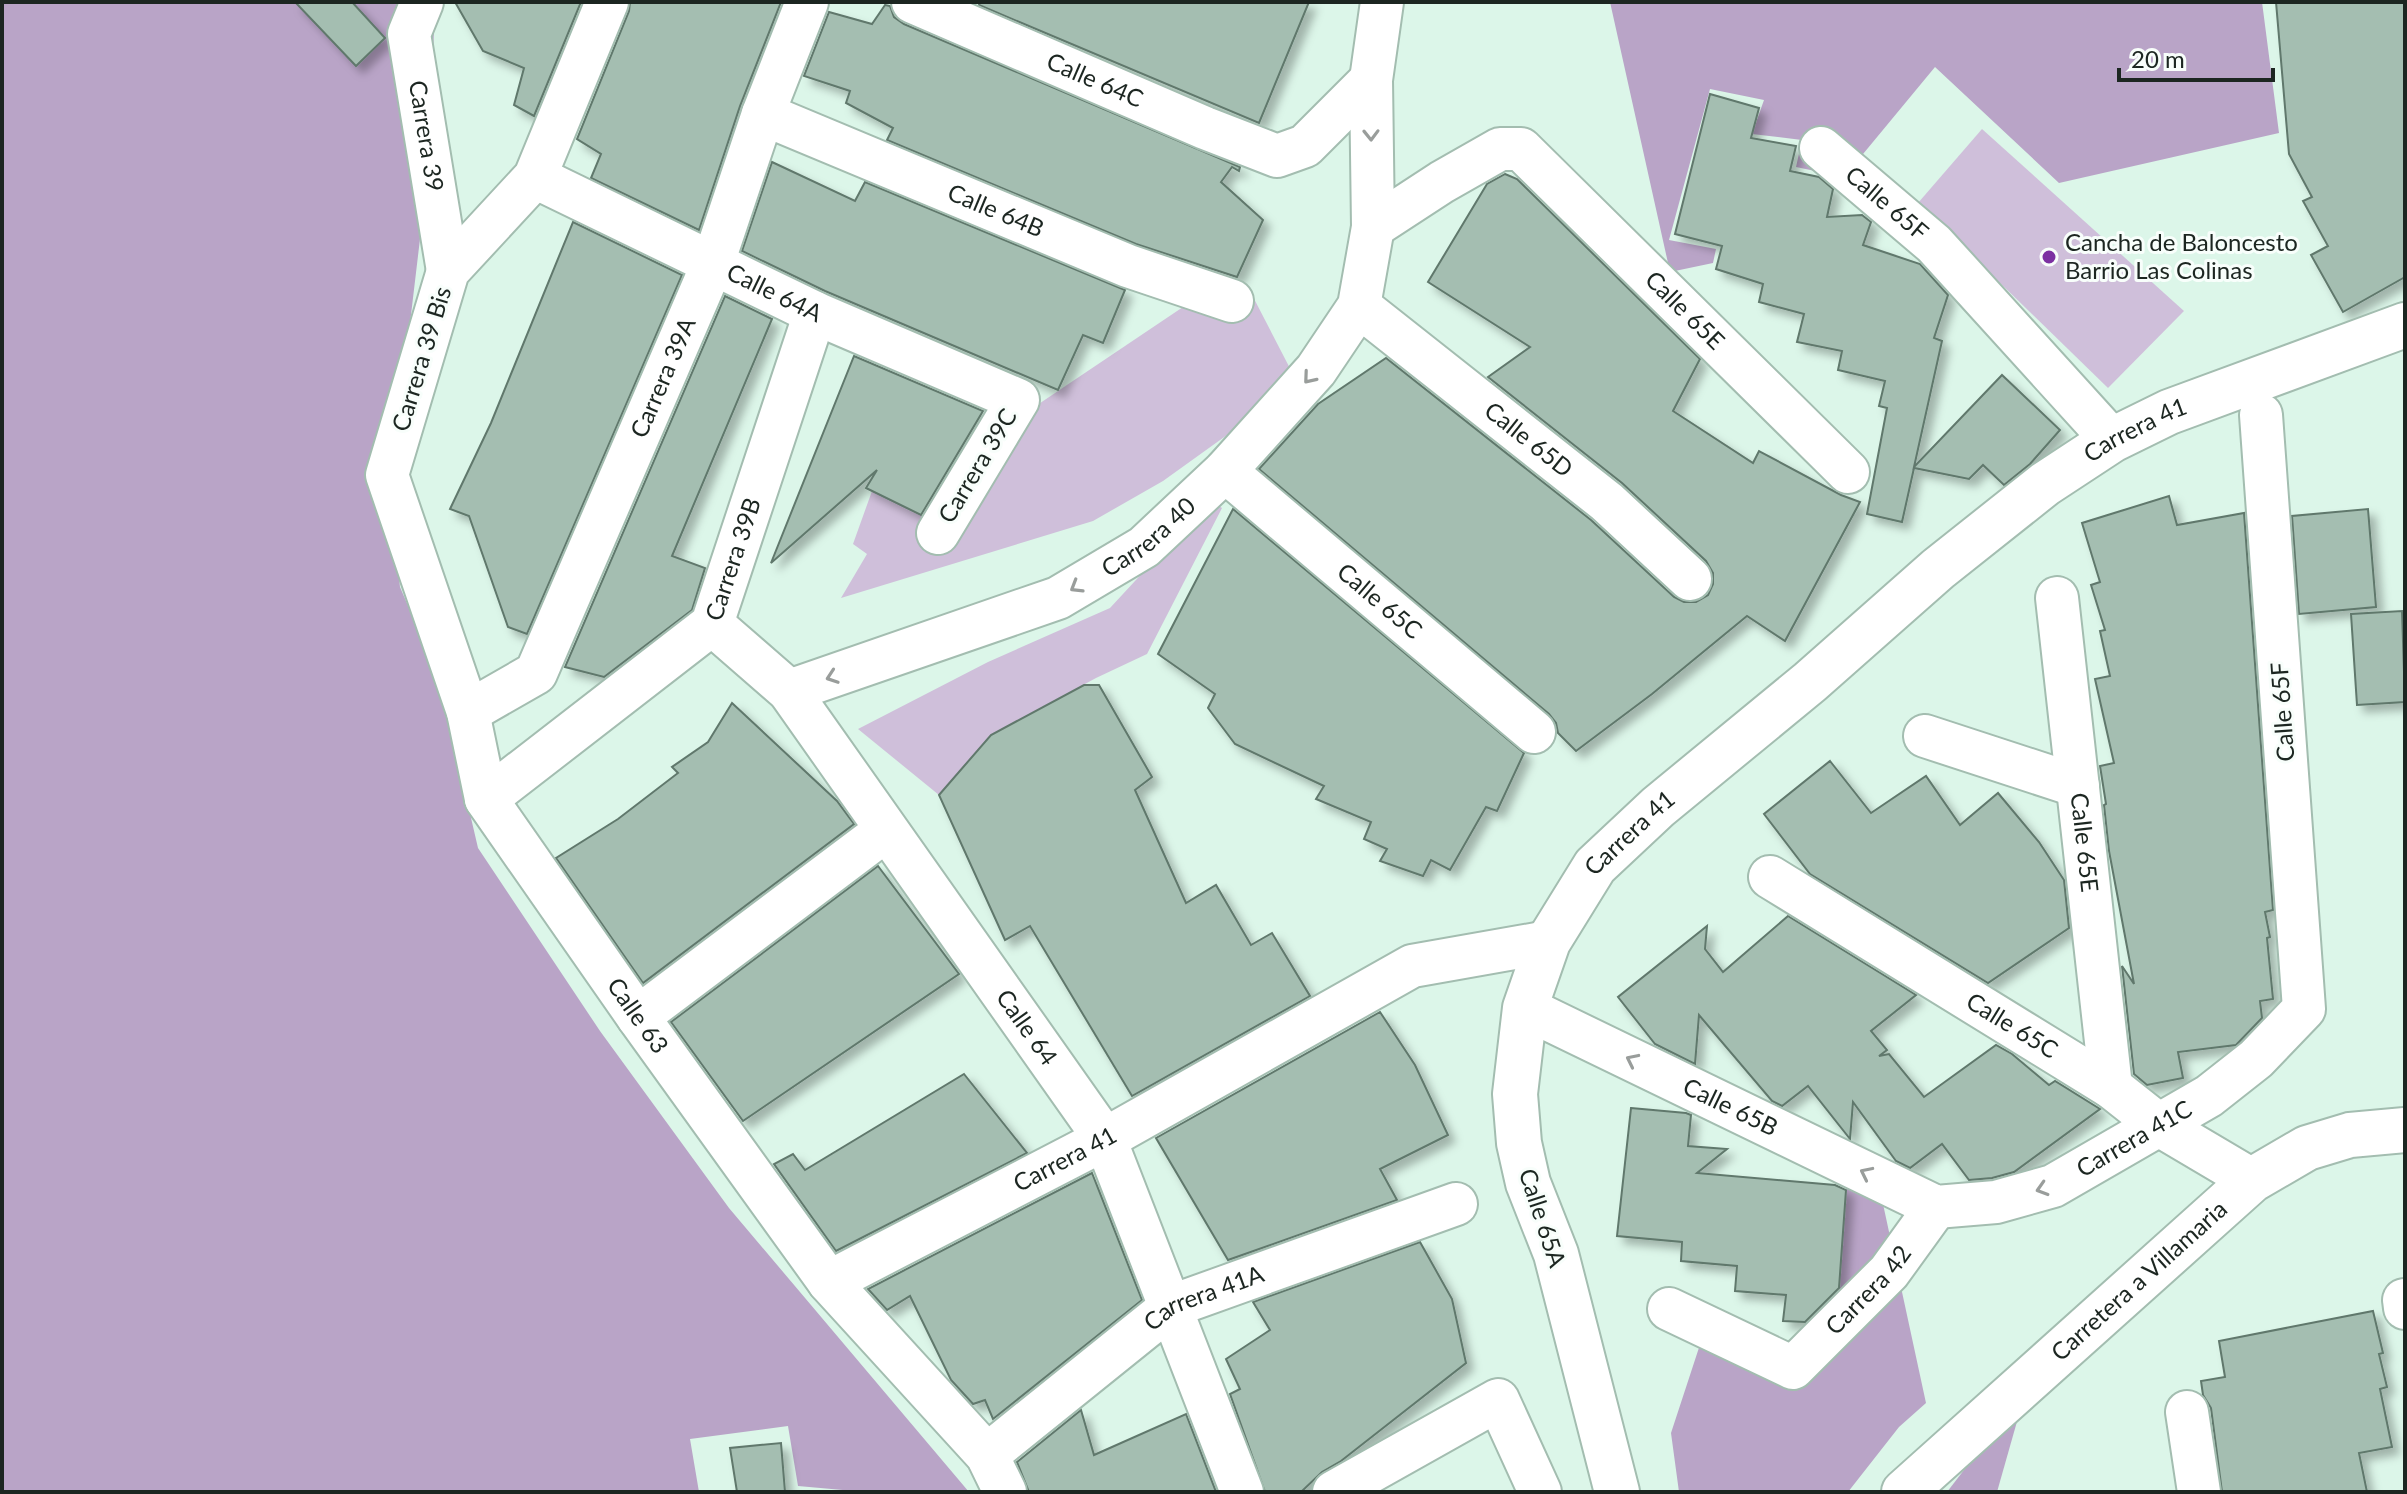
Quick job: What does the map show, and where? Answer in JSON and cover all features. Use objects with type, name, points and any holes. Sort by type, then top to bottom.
[{"type":"street","name":"Carrera 39","points":[[422,2],[409,34],[448,271]]},
{"type":"street","name":"Carrera 39 Bis","points":[[387,475],[448,271],[535,177],[607,2]]},
{"type":"street","name":"Carrera 39A","points":[[468,712],[536,673],[713,263],[763,114],[807,2]]},
{"type":"street","name":"Calle 64C","points":[[925,4],[1205,128],[1277,156],[1305,146],[1371,80]]},
{"type":"street","name":"Carrera 40","points":[[789,691],[1058,598],[1144,547],[1225,471],[1316,370],[1359,306],[1373,227],[1371,80],[1374,4]]},
{"type":"street","name":"Calle 64B","points":[[763,114],[1128,266],[1232,301]]},
{"type":"street","name":"Calle 65F","points":[[1821,148],[1934,244],[2112,440]]},
{"type":"street","name":"Calle 65E","points":[[1373,227],[1500,149],[1521,149],[1848,472]]},
{"type":"street","name":"Calle 64A","points":[[535,177],[815,313],[1018,400]]},
{"type":"street","name":"Calle 65D","points":[[1359,306],[1607,502],[1690,579]]},
{"type":"street","name":"Carrera 39B","points":[[486,799],[712,624],[815,313]]},
{"type":"street","name":"Carrera 41","points":[[829,1282],[1105,1139],[1412,966],[1548,942],[1595,866],[1658,807],[1810,682],[1938,569],[2045,484],[2112,440],[2169,412],[2405,325]]},
{"type":"street","name":"Carrera 39C","points":[[938,533],[1018,400]]},
{"type":"street","name":"Calle 65F","points":[[2261,415],[2304,1009]]},
{"type":"street","name":"Calle 65C","points":[[1225,471],[1534,732]]},
{"type":"street","name":"Calle 63","points":[[387,475],[468,712],[486,799],[829,1282],[996,1474]]},
{"type":"street","name":"Calle 65E","points":[[2057,598],[2111,1087]]},
{"type":"street","name":"Calle 64","points":[[712,624],[789,691],[1105,1139],[1242,1492]]},
{"type":"street","points":[[1925,736],[2078,786]]},
{"type":"street","points":[[638,1017],[885,831]]},
{"type":"street","name":"Calle 65C","points":[[1770,877],[2111,1087],[2159,1125],[2252,1180]]},
{"type":"street","name":"Calle 65A","points":[[1548,942],[1525,1008],[1515,1094],[1519,1143],[1528,1183],[1556,1254],[1611,1485]]},
{"type":"street","name":"Calle 65B","points":[[1525,1008],[1936,1207]]},
{"type":"street","name":"Carrera 41C","points":[[1936,1207],[1996,1202],[2053,1186],[2209,1096],[2256,1059],[2304,1009]]},
{"type":"street","name":"Carretera a Villamaria","points":[[1904,1492],[2252,1180],[2307,1148],[2350,1135],[2405,1130]]},
{"type":"street","name":"Carrera 41A","points":[[996,1474],[1172,1306],[1456,1204]]},
{"type":"street","name":"Carrera 42","points":[[1669,1309],[1793,1368],[1889,1272],[1936,1207]]},
{"type":"street","points":[[2404,1300],[2405,1308]]},
{"type":"street","points":[[1334,1492],[1498,1400],[1540,1492]]},
{"type":"street","points":[[2187,1412],[2199,1492]]},
{"type":"shaded area","points":[[2,2],[435,2],[429,163],[390,492],[400,587],[438,676],[478,848],[600,1031],[729,1208],[969,1492],[865,1492],[798,1486],[788,1426],[690,1439],[699,1492],[2,1492]]},
{"type":"shaded area","points":[[1610,2],[2262,2],[2279,133],[2059,183],[1935,67],[1844,177],[1796,167],[1802,140],[1752,134],[1764,100],[1710,89],[1669,240],[1716,249],[1713,263],[1670,272]]},
{"type":"shaded area","name":"Cancha de Baloncesto Barrio Las Colinas","points":[[1982,129],[2184,311],[2108,388],[1918,203]]},
{"type":"shaded area","points":[[1250,291],[1296,380],[1234,430],[1163,481],[1093,521],[841,598],[867,554],[853,544],[872,491],[926,517],[988,438],[1189,303]]},
{"type":"shaded area","points":[[1210,500],[1222,508],[1147,654],[991,735],[939,795],[858,729],[988,662],[1110,608]]},
{"type":"shaded area","points":[[1847,1185],[1883,1204],[1926,1403],[1899,1427],[1848,1492],[1679,1492],[1671,1433],[1712,1308],[1803,1356],[1805,1323],[1836,1324]]},
{"type":"shaded area","points":[[2018,1418],[1997,1492],[1947,1492],[1964,1470]]},
{"type":"building","points":[[295,2],[352,2],[385,38],[356,66]]},
{"type":"building","points":[[455,2],[581,2],[534,116],[514,105],[524,68],[483,51]]},
{"type":"building","points":[[630,2],[781,2],[740,106],[699,230],[591,178],[601,154],[577,139]]},
{"type":"building","points":[[980,2],[1309,2],[1259,123],[979,5]]},
{"type":"building","points":[[2276,2],[2405,2],[2405,277],[2343,312],[2311,255],[2328,246],[2303,201],[2312,197],[2289,154]]},
{"type":"building","points":[[885,5],[890,6],[894,17],[904,24],[1240,167],[1239,171],[1232,167],[1221,182],[1263,220],[1237,277],[1136,244],[887,140],[893,128],[846,103],[850,91],[804,76],[829,12],[872,24]]},
{"type":"building","points":[[1710,94],[1759,108],[1751,138],[1796,146],[1790,171],[1819,177],[1833,189],[1827,217],[1862,215],[1871,222],[1863,245],[1920,264],[1948,295],[1934,338],[1942,341],[1914,467],[2002,375],[2060,430],[2030,464],[2004,485],[1983,465],[1969,479],[1914,468],[1902,522],[1867,514],[1887,408],[1879,406],[1885,381],[1838,370],[1842,351],[1797,342],[1804,314],[1759,302],[1763,284],[1716,269],[1722,246],[1675,234]]},
{"type":"building","points":[[772,162],[855,201],[865,182],[1125,290],[1103,343],[1083,335],[1058,390],[825,291],[742,251]]},
{"type":"building","points":[[1505,174],[1517,179],[1700,359],[1673,411],[1753,463],[1759,451],[1860,502],[1785,641],[1747,616],[1576,751],[1558,733],[1556,723],[1549,714],[1259,469],[1318,404],[1386,358],[1591,520],[1674,597],[1684,602],[1696,602],[1708,595],[1713,584],[1713,573],[1706,561],[1622,483],[1488,377],[1530,347],[1428,282],[1487,184]]},
{"type":"building","points":[[573,222],[682,275],[527,634],[508,627],[469,516],[450,509],[491,423]]},
{"type":"building","points":[[725,296],[772,319],[672,556],[705,568],[692,610],[604,677],[565,667]]},
{"type":"building","points":[[854,356],[983,411],[921,515],[866,488],[877,470],[771,563]]},
{"type":"building","points":[[2169,496],[2177,525],[2244,513],[2273,910],[2265,912],[2270,937],[2267,938],[2273,999],[2260,1001],[2262,1018],[2236,1045],[2178,1052],[2183,1078],[2147,1085],[2134,1074],[2122,966],[2134,984],[2109,851],[2100,766],[2114,763],[2095,679],[2110,676],[2100,631],[2105,630],[2091,585],[2100,582],[2082,523]]},
{"type":"building","points":[[1233,509],[1524,753],[1497,811],[1486,807],[1450,870],[1431,860],[1423,876],[1380,861],[1387,849],[1364,839],[1371,822],[1316,799],[1324,786],[1235,744],[1208,708],[1215,694],[1158,654]]},
{"type":"building","points":[[2368,509],[2376,607],[2299,614],[2292,516]]},
{"type":"building","points":[[2402,611],[2405,702],[2357,705],[2351,614]]},
{"type":"building","points":[[1084,685],[1099,685],[1152,777],[1135,790],[1186,903],[1216,885],[1251,945],[1272,933],[1310,996],[1132,1096],[1030,926],[1005,940],[939,795],[991,735]]},
{"type":"building","points":[[732,703],[837,801],[854,824],[643,983],[556,858],[618,819],[678,773],[672,767],[708,742]]},
{"type":"building","points":[[1830,761],[1871,813],[1926,776],[1960,825],[1998,793],[2039,842],[2064,880],[2069,928],[1988,983],[1810,874],[1764,814]]},
{"type":"building","points":[[878,866],[959,974],[743,1121],[671,1022]]},
{"type":"building","points":[[1788,916],[1916,995],[1871,1031],[1887,1050],[1879,1056],[1889,1054],[1924,1097],[1996,1045],[2012,1054],[2049,1085],[2055,1081],[2100,1109],[2014,1172],[1969,1180],[1942,1144],[1910,1168],[1896,1161],[1853,1102],[1850,1139],[1808,1086],[1782,1106],[1772,1101],[1699,1015],[1695,1064],[1655,1044],[1618,997],[1707,926],[1705,949],[1723,972]]},
{"type":"building","points":[[1380,1012],[1415,1065],[1448,1135],[1380,1169],[1397,1200],[1228,1260],[1156,1138]]},
{"type":"building","points":[[964,1074],[1027,1153],[836,1251],[774,1164],[793,1154],[805,1170]]},
{"type":"building","points":[[1631,1108],[1691,1115],[1688,1146],[1727,1149],[1697,1173],[1835,1185],[1846,1190],[1839,1288],[1805,1322],[1783,1321],[1786,1295],[1735,1291],[1737,1266],[1681,1261],[1682,1242],[1617,1236]]},
{"type":"building","points":[[1092,1173],[1142,1300],[993,1419],[985,1400],[973,1404],[951,1380],[910,1296],[887,1310],[868,1289]]},
{"type":"building","points":[[1420,1242],[1452,1299],[1466,1363],[1341,1461],[1322,1472],[1301,1492],[1265,1492],[1230,1394],[1240,1389],[1226,1359],[1270,1330],[1253,1302]]},
{"type":"building","points":[[2373,1311],[2383,1353],[2379,1354],[2387,1387],[2380,1389],[2392,1447],[2359,1453],[2367,1492],[2222,1492],[2211,1408],[2203,1395],[2201,1381],[2225,1377],[2219,1341]]},
{"type":"building","points":[[1081,1410],[1094,1455],[1186,1414],[1216,1492],[1029,1492],[1017,1462]]},
{"type":"building","points":[[781,1443],[785,1492],[737,1492],[730,1448]]},
{"type":"place","name":"Cancha de Baloncesto Barrio Las Colinas","points":[[2049,257]]}]
